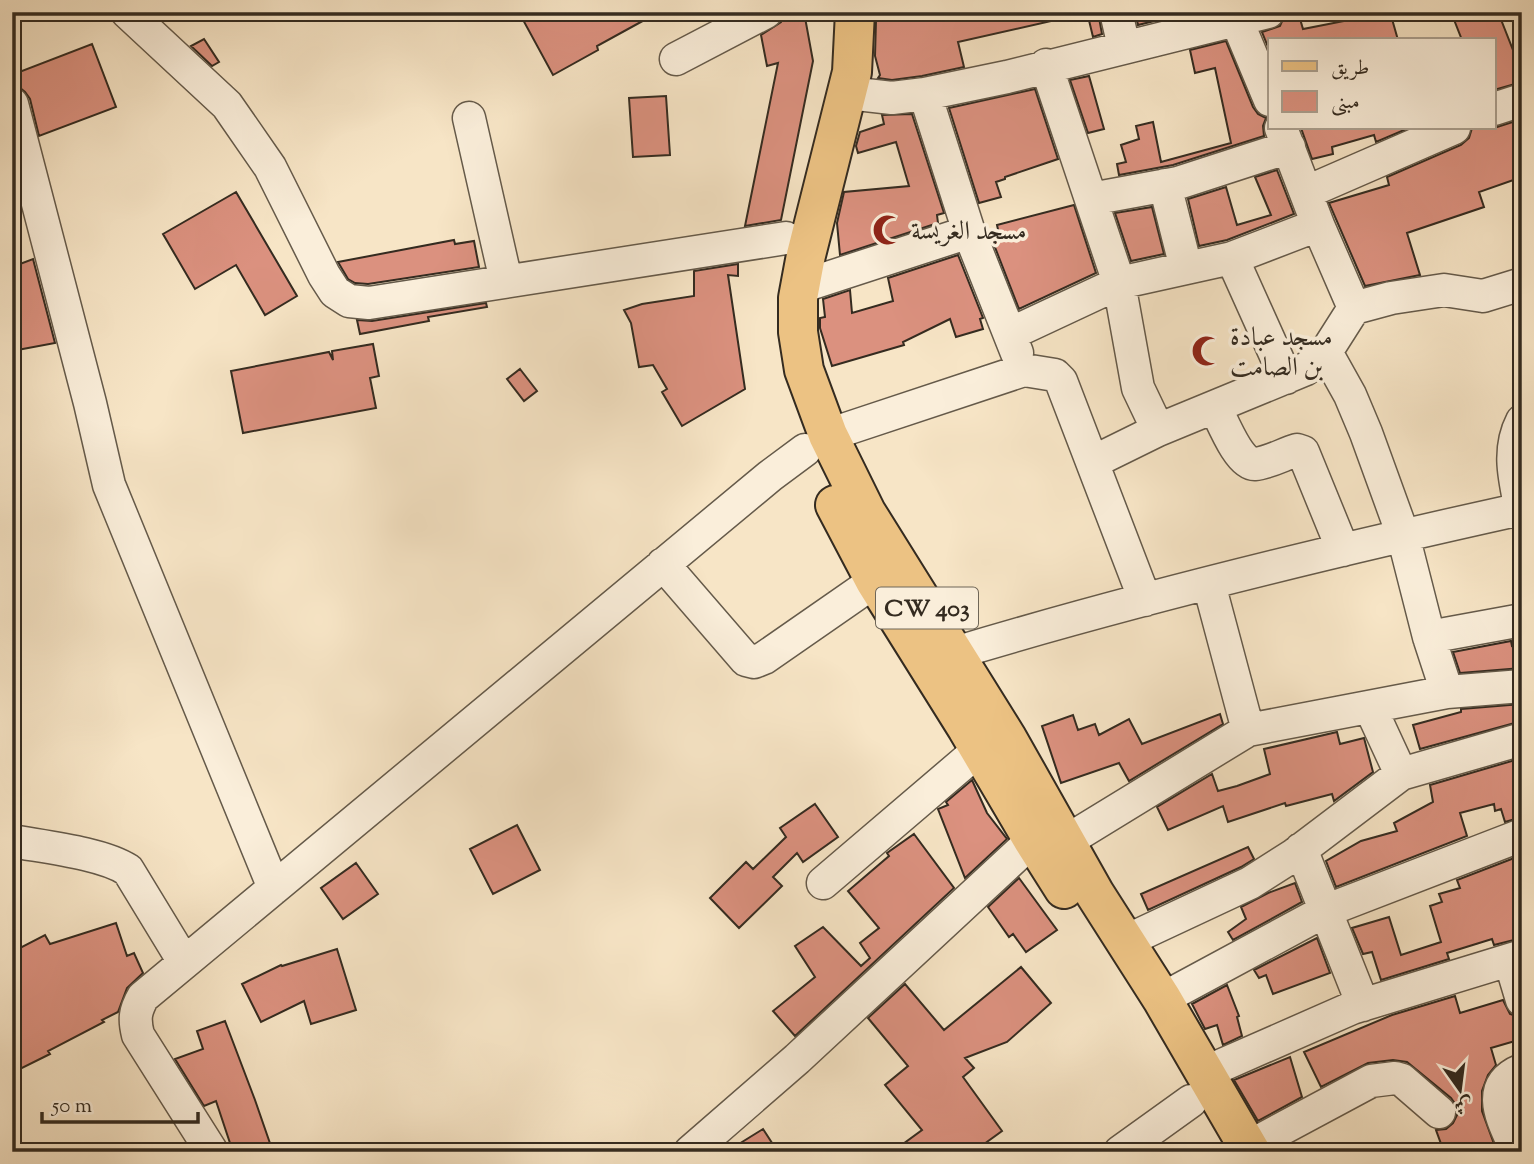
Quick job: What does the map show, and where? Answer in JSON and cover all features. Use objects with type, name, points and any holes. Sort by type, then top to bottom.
[{"type":"main road","name":"CW 403","points":[[835,12],[824,90],[786,238],[777,337],[784,377],[816,443],[875,580],[980,749],[1049,841],[1095,894],[1126,941],[1162,999],[1198,1087]]},
{"type":"main road","name":"CW 403","points":[[855,12],[852,72],[848,93],[800,287],[799,332],[816,443],[866,512],[955,653],[1098,942],[1240,1150]]},
{"type":"street","points":[[127,12],[228,104],[270,167],[324,275],[335,292],[349,301],[369,303],[786,238]]},
{"type":"street","points":[[676,59],[766,12]]},
{"type":"street","points":[[1116,12],[1124,47]]},
{"type":"street","points":[[848,93],[892,98],[925,94],[1007,77],[1124,47],[1196,21],[1237,21],[1268,12]]},
{"type":"street","points":[[1237,21],[1268,95]]},
{"type":"street","points":[[1046,65],[1119,283],[1138,388],[1158,430]]},
{"type":"street","points":[[925,94],[969,232],[1024,370]]},
{"type":"street","points":[[1496,107],[1522,100]]},
{"type":"street","points":[[12,104],[109,485],[274,888]]},
{"type":"street","points":[[469,118],[506,281]]},
{"type":"street","points":[[1307,192],[1449,130]]},
{"type":"street","points":[[1091,199],[1178,183],[1285,138],[1318,225],[1354,308]]},
{"type":"street","points":[[1165,186],[1185,268]]},
{"type":"street","points":[[1010,334],[1119,283],[1232,258],[1318,225]]},
{"type":"street","points":[[800,287],[969,232]]},
{"type":"street","points":[[1232,258],[1286,378]]},
{"type":"street","points":[[1093,462],[1158,430],[1306,369],[1326,352],[1354,308],[1391,298],[1444,290],[1483,296],[1522,284]]},
{"type":"street","points":[[1326,352],[1350,395],[1366,433],[1403,535],[1429,637],[1447,692]]},
{"type":"street","points":[[212,1152],[138,1035],[134,1020],[142,997],[770,475],[816,443],[1024,370],[1055,375],[1061,381],[1145,600]]},
{"type":"street","points":[[1215,407],[1240,455],[1247,462],[1255,464],[1297,450],[1303,452],[1343,550]]},
{"type":"street","points":[[955,653],[1145,600],[1403,535],[1521,512],[1513,450],[1522,421]]},
{"type":"street","points":[[663,564],[746,660],[754,662],[764,659],[875,580]]},
{"type":"street","points":[[1209,584],[1248,730]]},
{"type":"street","points":[[1429,637],[1522,620]]},
{"type":"street","points":[[690,1152],[1049,841],[1248,730],[1447,692],[1522,686]]},
{"type":"street","points":[[1370,707],[1401,774]]},
{"type":"street","points":[[1126,941],[1250,883],[1301,849],[1401,774],[1522,739]]},
{"type":"street","points":[[823,883],[980,749]]},
{"type":"street","points":[[1162,999],[1325,911],[1522,835]]},
{"type":"street","points":[[12,841],[102,859],[128,870],[184,962]]},
{"type":"street","points":[[1301,849],[1363,1005]]},
{"type":"street","points":[[1120,1152],[1198,1087],[1363,1005],[1516,958],[1522,1000]]},
{"type":"street","points":[[1517,1152],[1497,1096],[1501,1085],[1522,1070]]},
{"type":"street","points":[[1240,1150],[1371,1081],[1385,1078],[1402,1080],[1439,1112]]},
{"type":"building","points":[[533,12],[659,12],[597,46],[598,50],[553,75],[522,18]]},
{"type":"building","points":[[784,12],[804,12],[813,61],[781,220],[745,226],[778,63],[767,66],[761,35],[781,22]]},
{"type":"building","points":[[908,12],[1059,12],[1060,19],[958,42],[964,67],[892,80],[878,78],[880,75],[875,56],[876,21]]},
{"type":"building","points":[[1087,12],[1098,12],[1102,34],[1093,37]]},
{"type":"building","points":[[1135,12],[1191,12],[1138,25]]},
{"type":"building","points":[[1286,12],[1298,12],[1303,29],[1344,21],[1343,18],[1363,12],[1390,12],[1397,38],[1268,38],[1268,47],[1262,32],[1280,26]]},
{"type":"building","points":[[1451,12],[1498,12],[1522,73],[1522,82],[1496,89],[1496,38],[1461,38]]},
{"type":"building","points":[[204,39],[219,62],[212,66],[191,46]]},
{"type":"building","points":[[1226,41],[1253,107],[1258,114],[1266,118],[1264,136],[1173,165],[1119,175],[1117,164],[1126,162],[1121,145],[1139,139],[1136,126],[1153,122],[1161,162],[1231,143],[1215,68],[1195,73],[1190,50]]},
{"type":"building","points":[[92,44],[116,107],[39,136],[30,99],[19,87],[14,74]]},
{"type":"building","points":[[1089,76],[1104,129],[1088,133],[1070,80]]},
{"type":"building","points":[[1035,89],[1058,159],[996,182],[1001,197],[979,203],[949,108]]},
{"type":"building","points":[[666,96],[670,155],[633,157],[629,98]]},
{"type":"building","points":[[912,114],[944,213],[937,215],[938,223],[840,255],[837,223],[844,192],[909,186],[896,142],[858,153],[856,146],[860,132],[884,124],[882,115]]},
{"type":"building","points":[[1522,119],[1522,177],[1479,192],[1484,207],[1407,233],[1420,275],[1365,286],[1329,203],[1389,185],[1387,177],[1461,145],[1469,138],[1471,130],[1496,130],[1496,127]]},
{"type":"building","points":[[1302,130],[1404,130],[1376,142],[1374,135],[1332,147],[1333,154],[1312,159]]},
{"type":"building","points":[[1277,170],[1294,214],[1227,240],[1199,246],[1188,199],[1226,187],[1237,225],[1271,215],[1255,177]]},
{"type":"building","points":[[236,192],[297,296],[265,315],[236,265],[195,289],[163,234]]},
{"type":"building","points":[[1074,205],[1096,273],[1019,309],[991,237],[999,234],[997,225]]},
{"type":"building","points":[[1152,207],[1164,254],[1131,261],[1115,213]]},
{"type":"building","points":[[454,240],[455,244],[474,241],[479,267],[368,284],[355,283],[348,279],[338,262]]},
{"type":"building","points":[[958,255],[983,318],[980,319],[983,329],[956,337],[950,319],[903,342],[904,345],[832,366],[820,328],[820,318],[825,317],[823,299],[850,290],[852,313],[893,301],[888,278]]},
{"type":"building","points":[[33,259],[55,343],[12,351],[12,267]]},
{"type":"building","points":[[738,264],[738,276],[728,275],[745,389],[682,426],[662,392],[667,389],[653,365],[639,367],[631,323],[624,310],[642,304],[694,296],[694,271]]},
{"type":"building","points":[[486,303],[487,307],[428,317],[429,321],[360,334],[357,320],[372,321]]},
{"type":"building","points":[[373,344],[379,376],[370,378],[376,408],[243,433],[231,371],[329,352],[333,360],[332,351]]},
{"type":"building","points":[[520,369],[537,391],[524,401],[507,379]]},
{"type":"building","points":[[1511,641],[1512,646],[1522,644],[1522,668],[1460,673],[1453,652]]},
{"type":"building","points":[[1522,704],[1522,721],[1420,749],[1413,725],[1461,712],[1461,709]]},
{"type":"building","points":[[1220,714],[1223,724],[1129,781],[1119,763],[1061,783],[1042,726],[1073,715],[1078,730],[1095,724],[1099,735],[1129,719],[1142,744]]},
{"type":"building","points":[[1337,732],[1340,744],[1364,738],[1373,772],[1334,801],[1332,794],[1286,806],[1285,803],[1228,822],[1223,806],[1168,830],[1157,807],[1212,774],[1218,791],[1237,786],[1270,774],[1264,749]]},
{"type":"building","points":[[1522,758],[1522,817],[1505,822],[1501,809],[1495,811],[1494,804],[1460,813],[1467,836],[1336,887],[1326,861],[1361,841],[1397,831],[1394,823],[1433,802],[1430,785]]},
{"type":"building","points":[[972,780],[987,813],[1007,839],[965,878],[938,809],[948,805],[946,802]]},
{"type":"building","points":[[815,804],[838,837],[803,862],[797,853],[773,877],[782,886],[739,928],[710,898],[746,862],[753,869],[786,837],[780,828]]},
{"type":"building","points":[[517,825],[540,870],[493,894],[470,849]]},
{"type":"building","points":[[914,834],[954,888],[795,1036],[773,1011],[815,977],[795,946],[823,927],[861,966],[870,958],[860,943],[879,928],[848,891],[889,856],[887,853]]},
{"type":"building","points":[[1248,847],[1254,859],[1148,910],[1141,894]]},
{"type":"building","points":[[1522,855],[1522,938],[1494,945],[1492,939],[1447,953],[1449,959],[1381,980],[1372,952],[1363,954],[1352,928],[1389,917],[1401,955],[1441,942],[1430,906],[1442,902],[1439,894],[1460,888],[1457,880]]},
{"type":"building","points":[[356,863],[378,894],[343,919],[321,888]]},
{"type":"building","points":[[1019,878],[1057,930],[1026,952],[1013,934],[1009,937],[988,907]]},
{"type":"building","points":[[1295,883],[1302,902],[1233,940],[1228,932],[1246,919],[1241,907]]},
{"type":"building","points":[[116,923],[127,956],[134,953],[143,973],[127,988],[118,1012],[48,1051],[50,1054],[12,1073],[12,952],[45,935],[50,944]]},
{"type":"building","points":[[1317,938],[1330,973],[1273,994],[1266,975],[1259,978],[1254,970]]},
{"type":"building","points":[[337,949],[356,1010],[311,1024],[304,1001],[261,1022],[242,984],[281,965]]},
{"type":"building","points":[[1021,967],[1051,1003],[1007,1042],[965,1058],[974,1068],[963,1077],[1002,1131],[973,1152],[892,1152],[922,1130],[885,1085],[908,1066],[868,1018],[905,984],[944,1030]]},
{"type":"building","points":[[1227,985],[1239,1016],[1237,1017],[1242,1036],[1223,1045],[1217,1025],[1205,1029],[1192,1004]]},
{"type":"building","points":[[1455,996],[1460,1013],[1503,1000],[1510,1014],[1522,1018],[1522,1039],[1491,1048],[1496,1065],[1488,1075],[1482,1091],[1482,1111],[1497,1152],[1444,1152],[1436,1130],[1446,1129],[1453,1123],[1457,1115],[1456,1105],[1407,1062],[1393,1060],[1368,1063],[1321,1087],[1304,1052],[1392,1015]]},
{"type":"building","points":[[225,1021],[273,1152],[233,1152],[216,1101],[204,1106],[175,1059],[203,1049],[197,1031]]},
{"type":"building","points":[[1290,1057],[1302,1097],[1258,1121],[1234,1080]]},
{"type":"building","points":[[763,1129],[774,1146],[765,1152],[726,1152]]},
{"type":"place","name":"مسجد الغريسة","points":[[888,230]]},
{"type":"place","name":"مسجد عبادة بن الصامت","points":[[1207,351]]}]
